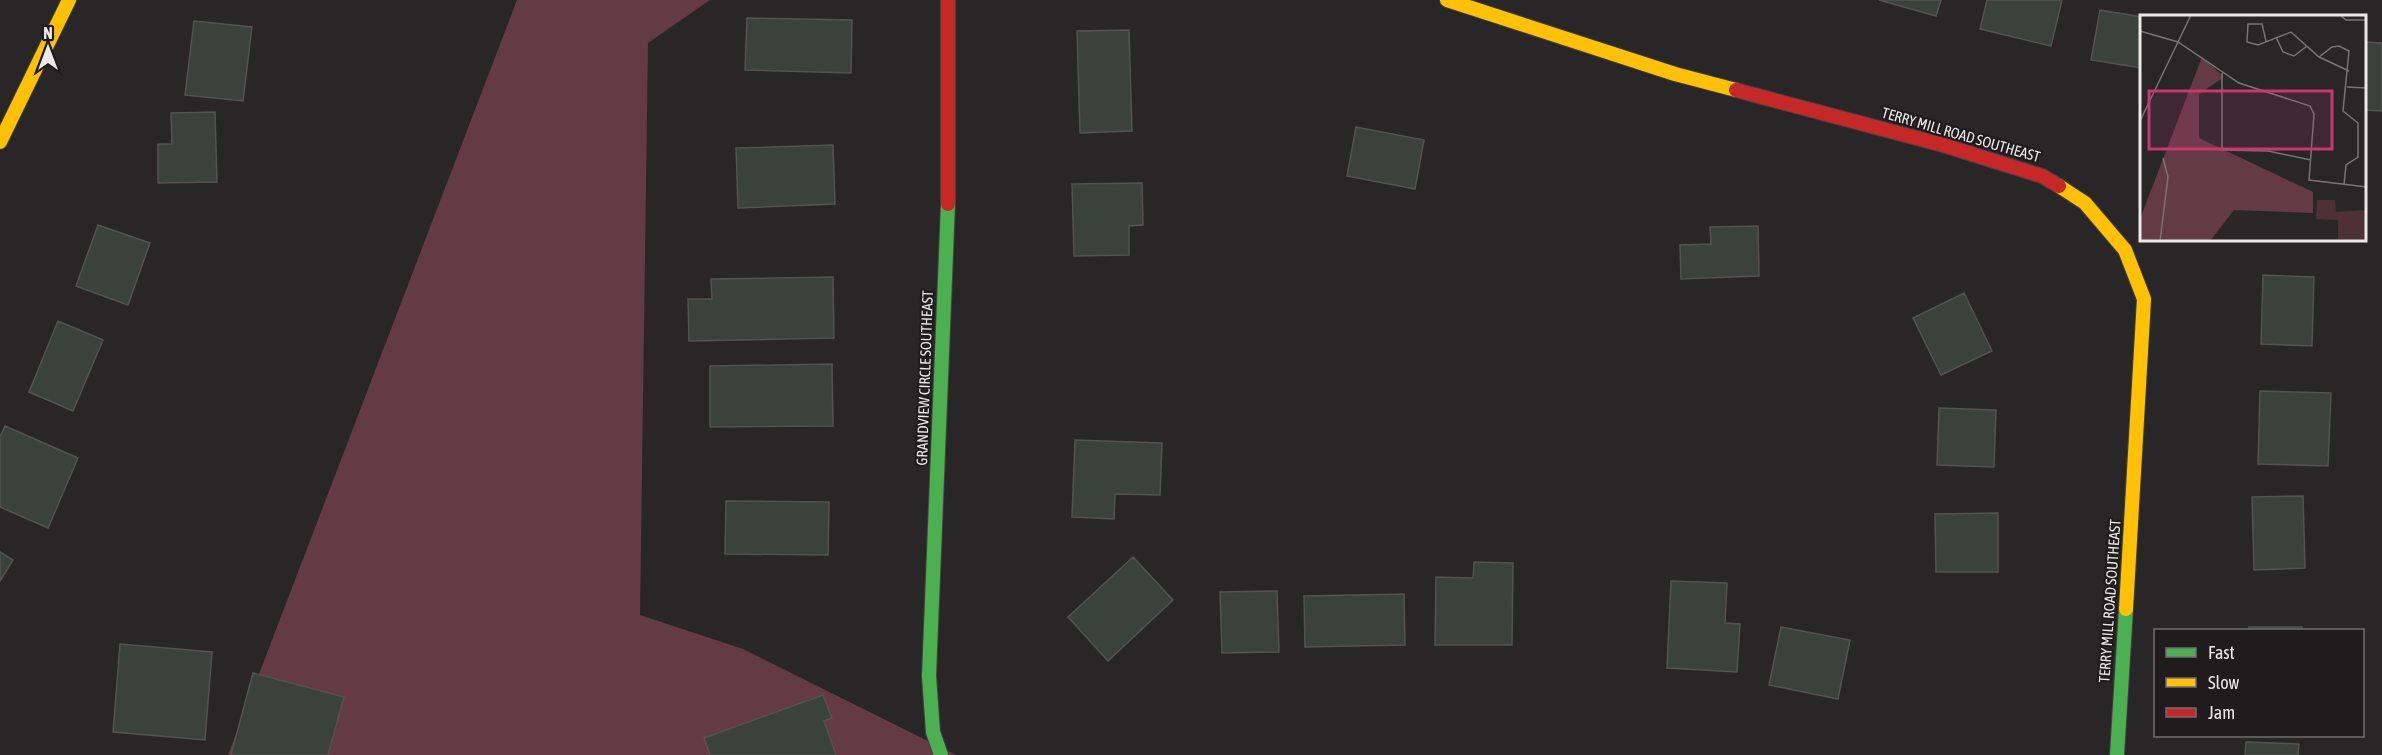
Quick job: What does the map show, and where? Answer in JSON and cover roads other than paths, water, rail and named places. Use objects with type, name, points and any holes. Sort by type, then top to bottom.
[{"type":"street","points":[[0,142],[69,0]]},
{"type":"street","name":"GRANDVIEW CIRCLE SOUTHEAST","points":[[941,755],[933,732],[929,676],[950,189],[948,0]]},
{"type":"street","name":"TERRY MILL ROAD SOUTHEAST","points":[[1447,0],[1675,74],[1942,145],[2042,176],[2085,203],[2124,250],[2144,299],[2141,386],[2116,755]]}]
